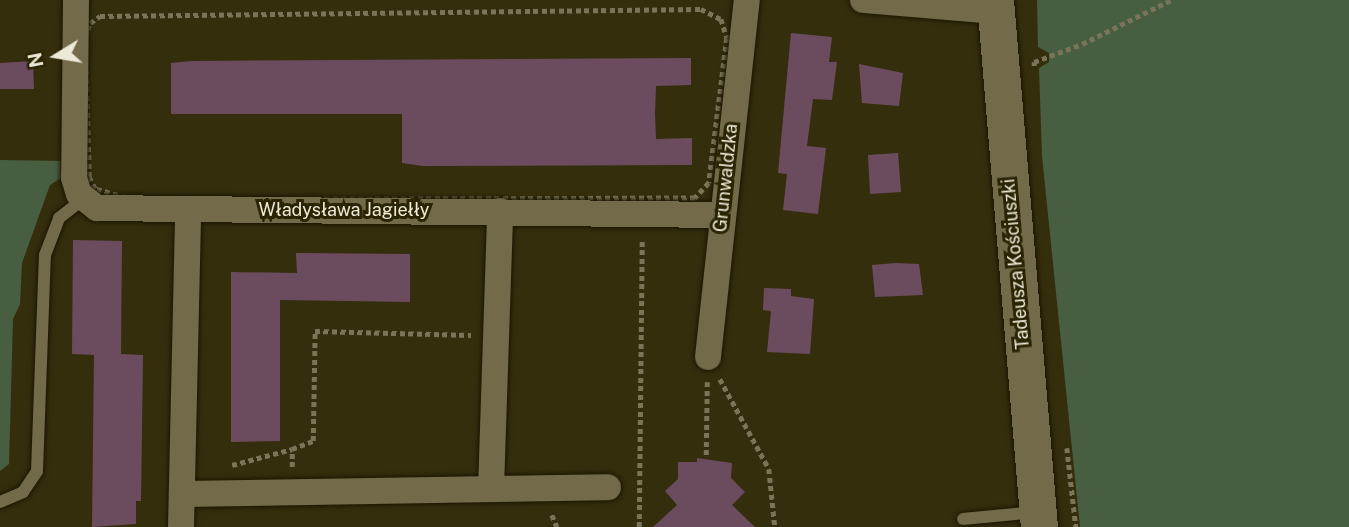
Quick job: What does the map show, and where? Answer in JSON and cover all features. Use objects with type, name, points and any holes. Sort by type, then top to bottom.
[{"type":"street","points":[[76,0],[74,178],[83,199]]},
{"type":"street","name":"Grunwaldzka","points":[[708,357],[747,0]]},
{"type":"street","points":[[863,0],[995,6]]},
{"type":"street","name":"Tadeusza Kościuszki","points":[[995,6],[1038,519]]},
{"type":"street","name":"Władysława Jagiełły","points":[[83,199],[105,209],[642,211],[722,215]]},
{"type":"street","points":[[181,527],[188,209]]},
{"type":"street","points":[[491,489],[500,211]]},
{"type":"street","points":[[182,494],[608,487]]},
{"type":"lane","points":[[0,502],[23,492],[37,471],[45,255],[59,218],[83,199]]},
{"type":"lane","points":[[963,519],[1038,519]]},
{"type":"path","points":[[1034,62],[1082,44],[1171,0]]},
{"type":"path","points":[[109,14],[701,9],[712,12],[724,24]]},
{"type":"path","points":[[639,527],[642,211]]},
{"type":"path","points":[[292,491],[292,449],[313,441],[315,331],[496,337]]},
{"type":"path","points":[[706,455],[708,357]]},
{"type":"path","points":[[708,357],[769,469],[775,527]]},
{"type":"green space","points":[[1037,0],[1349,0],[1349,527],[1080,527],[1042,156],[1039,68],[1049,62],[1049,53],[1038,47]]},
{"type":"green space","points":[[0,160],[65,161],[64,176],[50,185],[22,263],[20,304],[13,319],[9,464],[0,471]]},
{"type":"building","points":[[791,33],[832,37],[829,62],[837,62],[832,100],[813,99],[807,146],[826,148],[818,214],[783,210],[787,174],[778,173]]},
{"type":"building","points":[[691,58],[691,85],[656,86],[655,113],[656,139],[692,138],[692,165],[423,166],[402,163],[402,114],[171,114],[171,63]]},
{"type":"building","points":[[33,61],[34,89],[0,89],[0,63]]},
{"type":"building","points":[[859,64],[903,73],[899,106],[862,103]]},
{"type":"building","points":[[898,153],[901,192],[870,194],[868,155]]},
{"type":"building","points":[[73,240],[122,241],[121,354],[143,355],[141,501],[136,501],[136,524],[92,527],[94,355],[72,354]]},
{"type":"building","points":[[296,253],[410,254],[410,302],[280,300],[280,441],[231,442],[231,272],[297,273]]},
{"type":"building","points":[[919,264],[923,295],[875,297],[872,265]]},
{"type":"building","points":[[764,288],[791,289],[791,296],[814,299],[810,354],[767,352],[771,311],[763,310]]},
{"type":"building","points":[[697,458],[732,463],[731,478],[745,492],[732,505],[755,527],[653,527],[677,505],[665,491],[678,479],[678,462],[697,462]]}]
